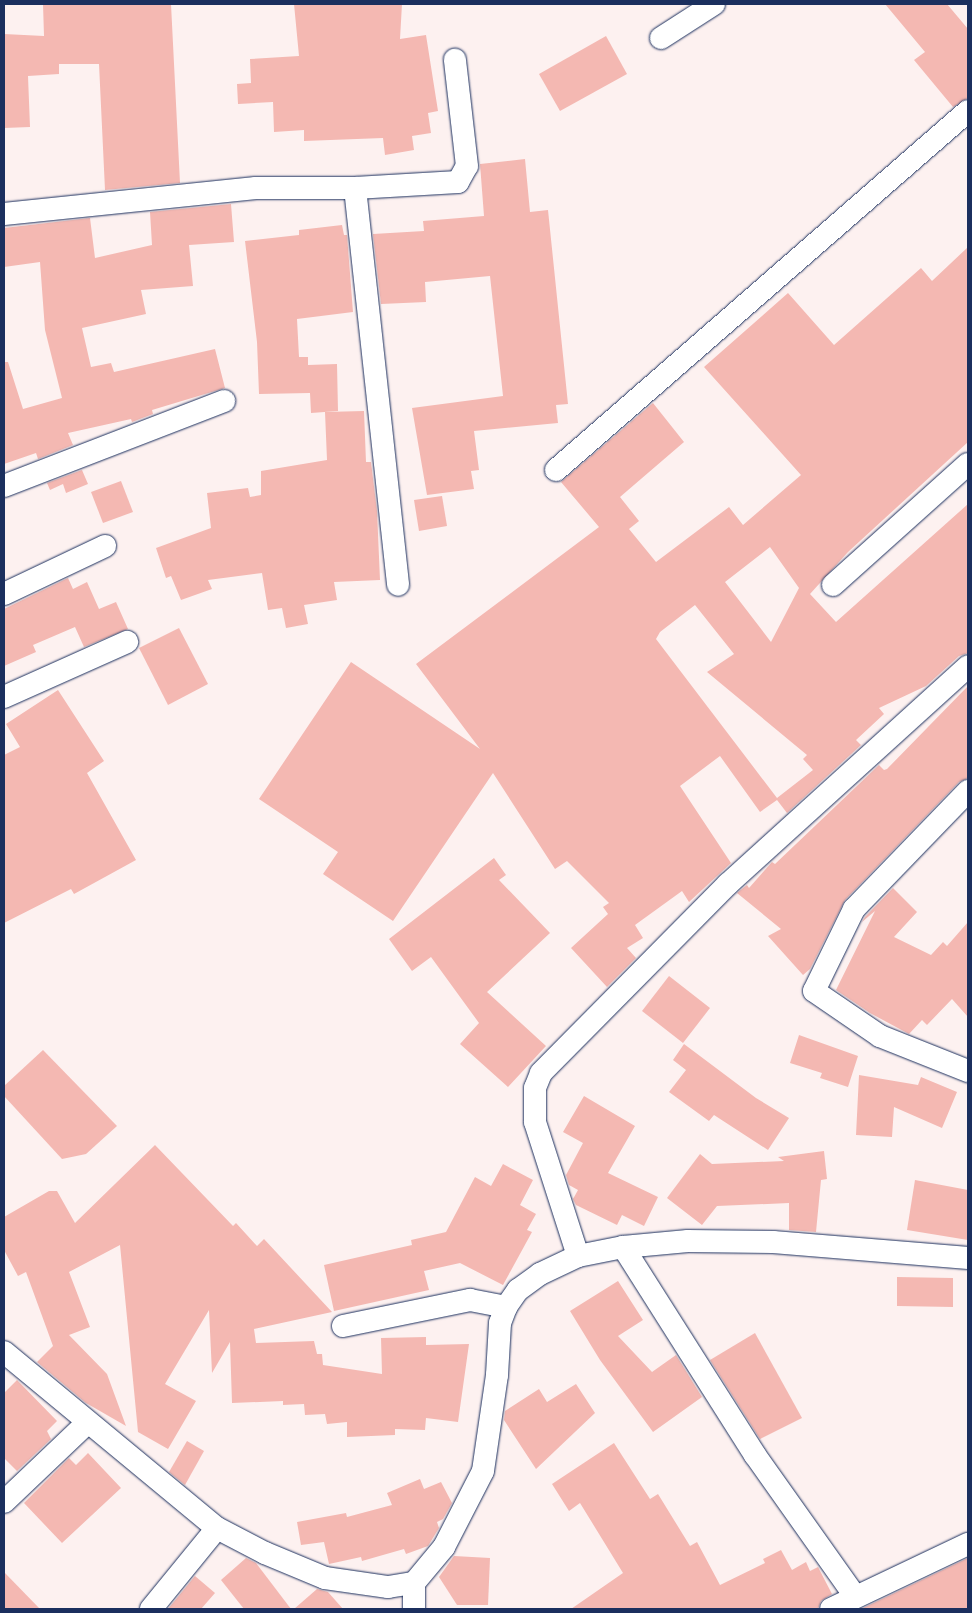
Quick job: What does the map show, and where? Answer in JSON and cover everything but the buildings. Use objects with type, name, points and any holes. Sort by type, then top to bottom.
[{"type":"street","points":[[661,38],[714,4]]},
{"type":"street","points":[[4,214],[256,188],[355,188],[458,182],[463,178],[467,166],[455,60]]},
{"type":"street","points":[[556,470],[968,111]]},
{"type":"street","points":[[355,188],[398,585]]},
{"type":"street","points":[[4,486],[224,401]]},
{"type":"street","points":[[833,585],[968,464]]},
{"type":"street","points":[[4,594],[105,546]]},
{"type":"street","points":[[4,697],[127,642]]},
{"type":"street","points":[[578,1256],[535,1122],[534,1096],[541,1073],[728,884],[968,666]]},
{"type":"street","points":[[968,791],[854,909],[814,991],[880,1036],[968,1071]]},
{"type":"street","points":[[4,1352],[218,1528],[265,1553],[324,1578],[388,1588],[414,1583],[444,1547],[483,1471],[497,1375],[500,1323],[506,1307],[518,1290],[540,1274],[578,1256],[623,1247],[688,1241],[773,1242],[968,1258]]},
{"type":"street","points":[[623,1247],[755,1455],[855,1596]]},
{"type":"street","points":[[343,1326],[470,1300],[506,1307]]},
{"type":"street","points":[[4,1502],[88,1423]]},
{"type":"street","points":[[151,1609],[218,1528]]},
{"type":"street","points":[[831,1609],[968,1544]]},
{"type":"street","points":[[414,1583],[414,1609]]}]
